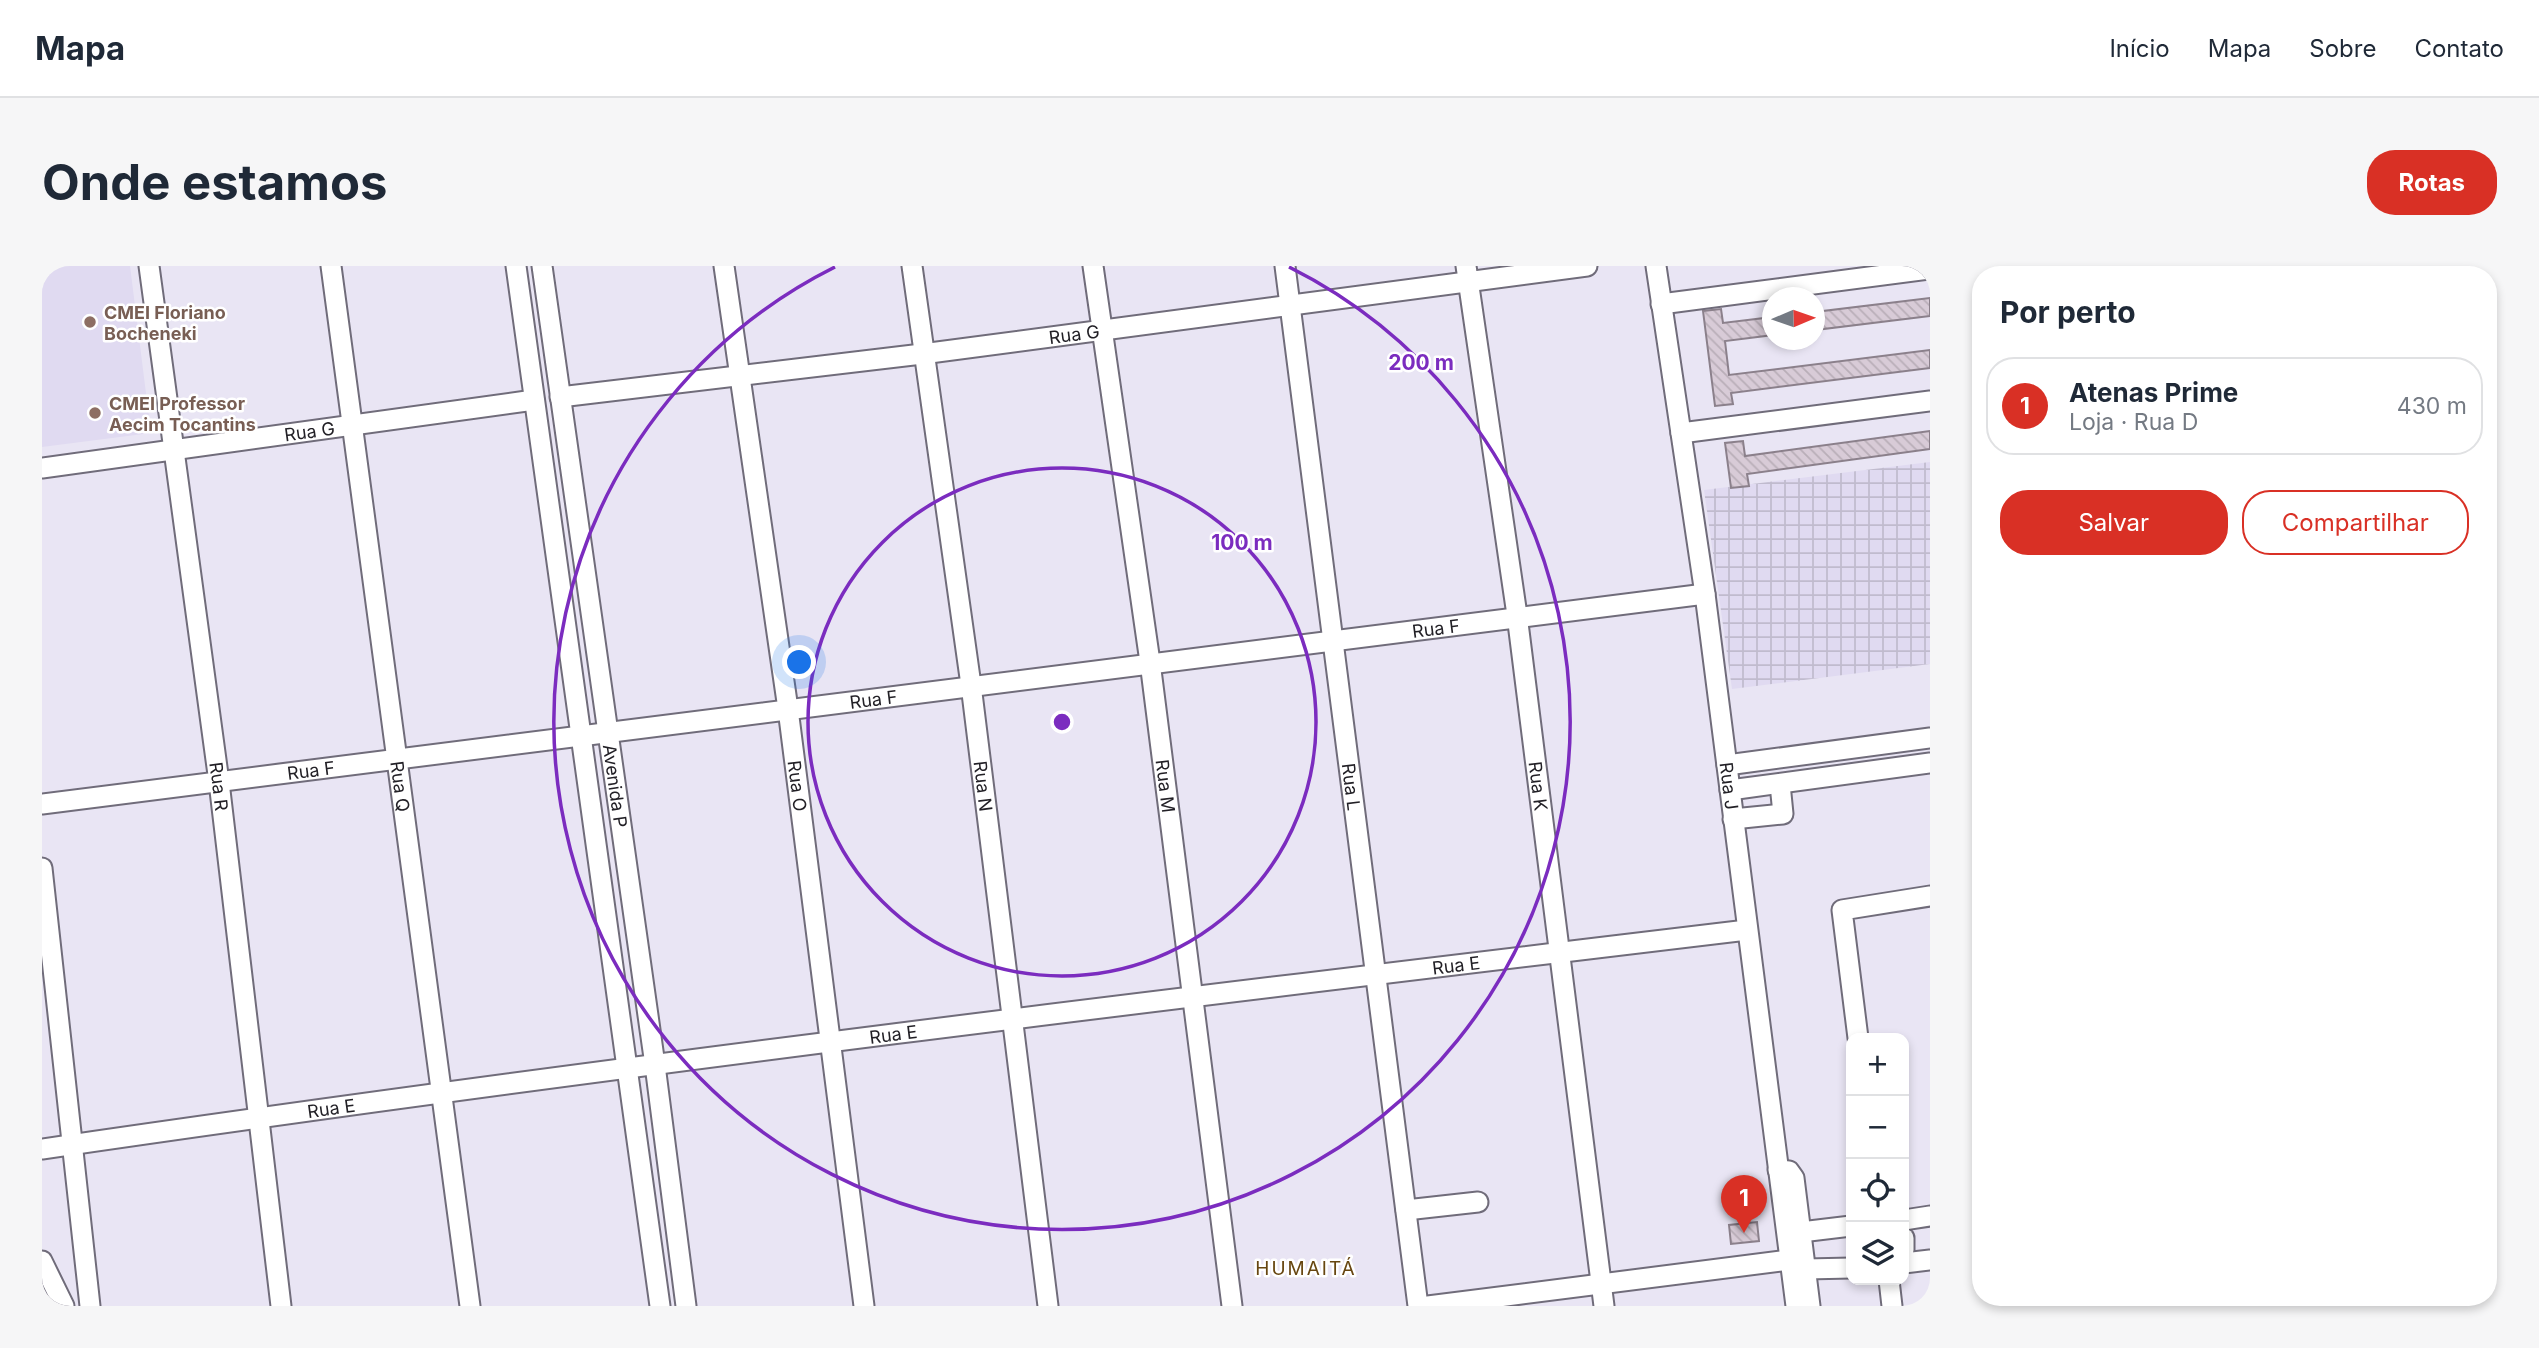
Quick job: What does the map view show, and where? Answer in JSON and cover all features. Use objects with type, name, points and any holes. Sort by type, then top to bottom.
[{"type":"street","name":"Rua R","points":[[149,266],[219,782],[281,1306]]},
{"type":"street","name":"Rua Q","points":[[331,266],[470,1306]]},
{"type":"street","name":"Avenida P","points":[[516,266],[660,1306]]},
{"type":"street","name":"Avenida P","points":[[542,266],[655,1065],[686,1306]]},
{"type":"street","name":"Rua O","points":[[724,266],[788,709],[864,1306]]},
{"type":"street","name":"Rua N","points":[[912,266],[922,354],[971,685],[1048,1306]]},
{"type":"street","name":"Rua M","points":[[1093,266],[1100,330],[1150,662],[1232,1306]]},
{"type":"street","name":"Rua L","points":[[1285,266],[1418,1306]]},
{"type":"street","name":"Rua G","points":[[560,397],[1100,330],[1290,304],[1467,274],[1587,266]]},
{"type":"street","name":"Rua J","points":[[1656,266],[1705,594],[1778,1170],[1797,1265],[1796,1306]]},
{"type":"street","points":[[1661,304],[1930,269]]},
{"type":"street","name":"Rua K","points":[[1467,274],[1517,615],[1604,1306]]},
{"type":"street","name":"Rua G","points":[[42,467],[534,400]]},
{"type":"street","points":[[1681,433],[1930,401]]},
{"type":"street","name":"Rua F","points":[[42,804],[1517,615],[1705,594]]},
{"type":"street","points":[[1727,765],[1930,738]]},
{"type":"street","points":[[1730,790],[1930,764]]},
{"type":"street","points":[[1733,819],[1783,814],[1780,784]]},
{"type":"street","points":[[42,869],[75,1144],[90,1306]]},
{"type":"street","points":[[1857,1033],[1842,910],[1930,897]]},
{"type":"street","name":"Rua E","points":[[42,1149],[260,1116],[627,1068],[1377,972],[1747,930]]},
{"type":"street","points":[[1778,1170],[1789,1171],[1794,1178],[1801,1232],[1797,1265],[1811,1306]]},
{"type":"street","points":[[1406,1210],[1478,1202]]},
{"type":"street","points":[[1909,1219],[1930,1216]]},
{"type":"street","points":[[1801,1232],[1846,1227]]},
{"type":"street","points":[[1909,1262],[1930,1260]]},
{"type":"street","points":[[42,1261],[64,1306]]},
{"type":"street","points":[[1428,1306],[1601,1284],[1797,1265],[1846,1268]]},
{"type":"street","points":[[1890,1285],[1892,1306]]},
{"type":"shaded area","name":"CMEI Floriano Bocheneki","points":[[42,266],[130,266],[151,433],[42,447]]},
{"type":"shaded area","points":[[1930,462],[1930,664],[1732,689],[1704,490]]},
{"type":"building","points":[[1930,298],[1930,316],[1825,329],[1825,311]]},
{"type":"building","points":[[1721,309],[1723,323],[1762,318],[1762,336],[1725,341],[1729,375],[1930,350],[1930,368],[1731,393],[1733,404],[1715,406],[1703,311]]},
{"type":"building","points":[[1930,431],[1930,449],[1747,474],[1749,486],[1731,488],[1725,443],[1743,441],[1745,456]]},
{"type":"building","points":[[1757,1222],[1759,1241],[1731,1244],[1729,1225]]},
{"type":"place","name":"CMEI Floriano Bocheneki","points":[[90,322]]},
{"type":"place","name":"CMEI Professor Aecim Tocantins","points":[[95,413]]},
{"type":"place","name":"Atenas Prime","points":[[1744,1233]]},
{"type":"district","name":"HUMAITÁ","points":[[1306,1268]]}]
